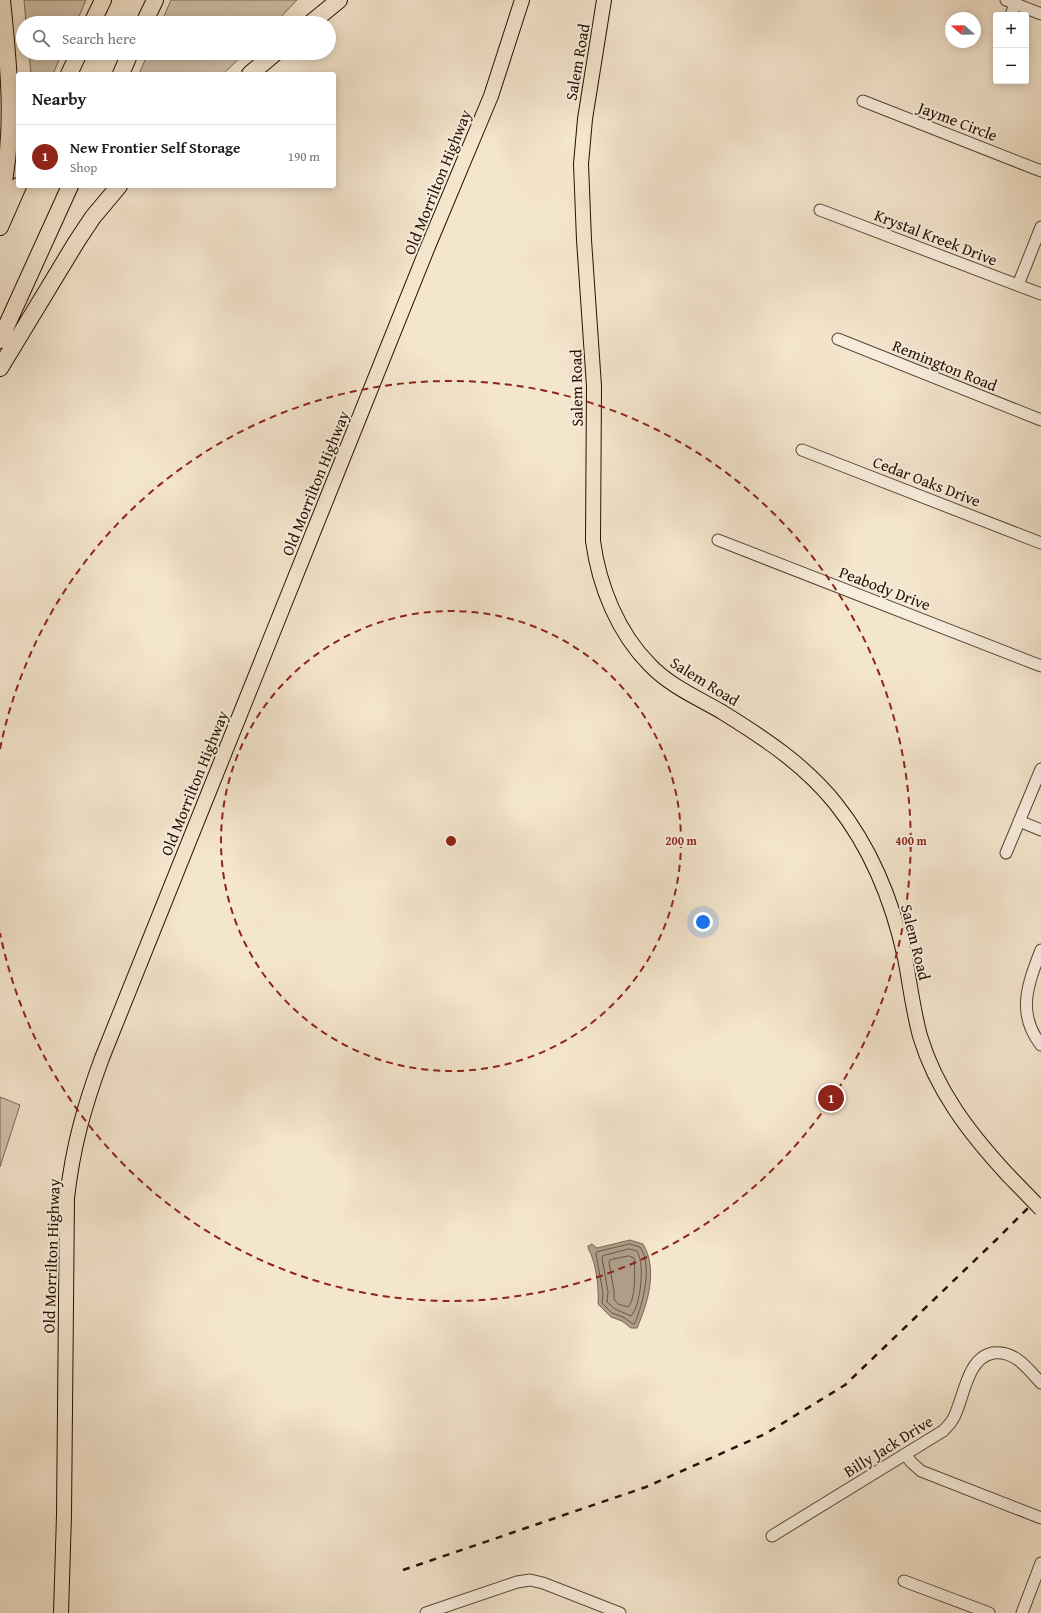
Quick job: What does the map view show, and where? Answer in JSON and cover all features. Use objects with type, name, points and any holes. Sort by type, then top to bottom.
[{"type":"highway","points":[[0,201],[7,162],[10,124],[9,80],[2,0]]},
{"type":"highway","points":[[95,16],[103,0]]},
{"type":"highway","points":[[147,16],[155,0]]},
{"type":"highway","points":[[320,16],[339,0]]},
{"type":"highway","points":[[70,72],[76,60]]},
{"type":"highway","points":[[122,72],[127,60]]},
{"type":"highway","points":[[252,72],[267,60]]},
{"type":"highway","points":[[0,227],[17,188]]},
{"type":"highway","points":[[0,340],[69,188]]},
{"type":"highway","points":[[0,368],[77,241],[117,188]]},
{"type":"main road","name":"Old Morrilton Highway","points":[[61,1613],[64,1515],[67,1205],[74,1150],[80,1122],[102,1058],[427,249],[491,96],[522,0]]},
{"type":"main road","name":"Salem Road","points":[[604,0],[584,119],[582,164],[584,240],[594,379],[593,541],[596,563],[602,582],[611,606],[627,637],[650,665],[668,681],[765,739],[783,752],[802,768],[835,802],[850,823],[883,887],[896,922],[920,1036],[941,1086],[958,1116],[981,1146],[1041,1209]]},
{"type":"street","points":[[1011,12],[1010,2],[1041,14]]},
{"type":"street","name":"Jayme Circle","points":[[863,102],[1041,171]]},
{"type":"street","name":"Krystal Kreek Drive","points":[[820,210],[1041,294]]},
{"type":"street","points":[[1018,285],[1041,227]]},
{"type":"street","name":"Remington Road","points":[[838,339],[1041,420]]},
{"type":"street","name":"Cedar Oaks Drive","points":[[802,450],[1041,543]]},
{"type":"street","name":"Peabody Drive","points":[[718,540],[1041,666]]},
{"type":"street","points":[[1006,853],[1041,769]]},
{"type":"street","points":[[1019,821],[1041,830]]},
{"type":"street","points":[[1041,950],[1028,986],[1026,1001],[1030,1025],[1033,1033],[1041,1045]]},
{"type":"street","name":"Billy Jack Drive","points":[[772,1536],[943,1431],[953,1419],[972,1370],[977,1363],[990,1354],[997,1352],[1012,1356],[1020,1361],[1041,1383]]},
{"type":"street","points":[[906,1455],[911,1462],[921,1470],[1041,1518]]},
{"type":"street","points":[[1022,1613],[1041,1563]]},
{"type":"street","points":[[426,1613],[440,1611],[503,1586],[530,1580],[543,1583],[620,1613]]},
{"type":"street","points":[[904,1581],[989,1613]]},
{"type":"shaded area","points":[[24,0],[86,0],[79,16],[25,16]]},
{"type":"shaded area","points":[[171,0],[297,0],[282,16],[164,16]]},
{"type":"shaded area","points":[[30,60],[59,60],[54,72],[31,72]]},
{"type":"shaded area","points":[[145,60],[238,60],[225,72],[140,72]]},
{"type":"shaded area","points":[[0,1097],[20,1105],[0,1167]]},
{"type":"water","points":[[630,1240],[643,1244],[648,1254],[651,1275],[648,1297],[637,1328],[631,1328],[622,1321],[611,1317],[598,1304],[598,1287],[594,1262],[588,1248],[588,1246],[592,1244],[597,1248]]},
{"type":"railway","points":[[403,1570],[646,1487],[765,1434],[845,1385],[1041,1195]]},
{"type":"place","name":"New Frontier Self Storage","points":[[831,1098]]}]
